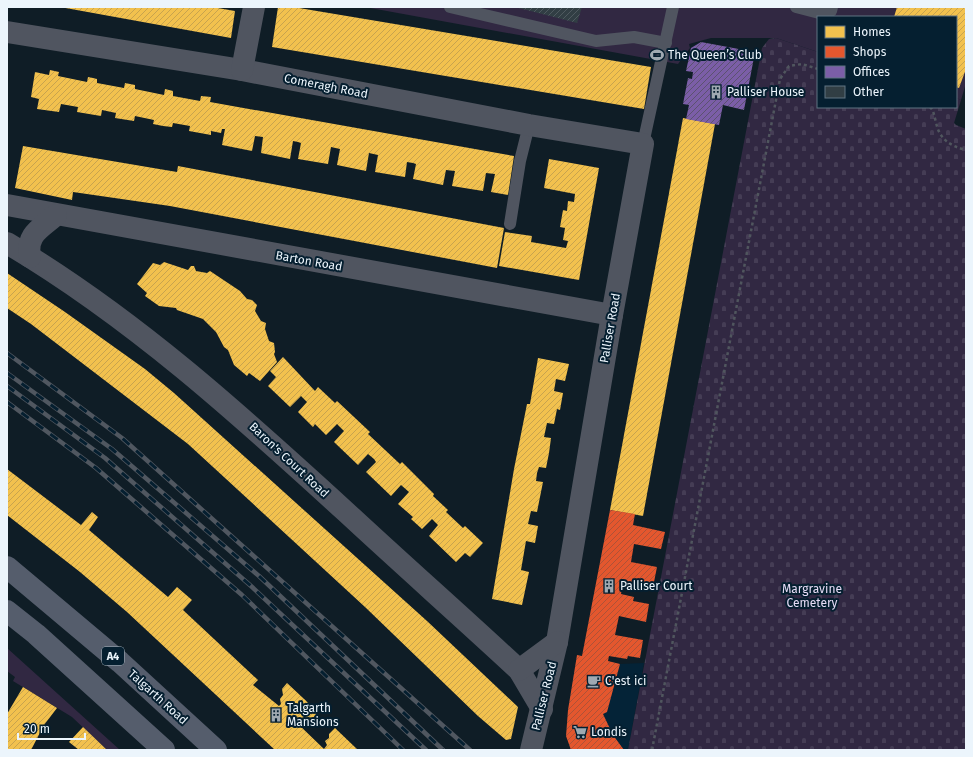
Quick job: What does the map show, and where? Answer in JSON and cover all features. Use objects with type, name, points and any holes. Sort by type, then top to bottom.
[{"type":"highway","name":"Talgarth Road","points":[[7,567],[120,662],[216,750]]},
{"type":"highway","points":[[7,611],[36,634],[164,750]]},
{"type":"street","points":[[242,70],[254,7]]},
{"type":"street","name":"Comeragh Road","points":[[8,38],[242,70],[529,125],[643,144]]},
{"type":"street","name":"Palliser Road","points":[[531,750],[558,642],[612,315],[643,144]]},
{"type":"street","name":"Barton Road","points":[[7,205],[612,315]]},
{"type":"street","points":[[30,257],[28,245],[32,236],[56,215]]},
{"type":"street","name":"Baron's Court Road","points":[[7,243],[30,257],[158,346],[238,413],[519,670],[542,709]]},
{"type":"street","name":"Palliser Road","points":[[519,670],[558,642]]},
{"type":"lane","points":[[450,7],[596,41],[634,37],[666,43]]},
{"type":"lane","points":[[796,7],[823,14],[830,11],[832,7]]},
{"type":"lane","name":"Palliser Road","points":[[643,144],[673,12]]},
{"type":"lane","points":[[510,224],[520,161],[529,125]]},
{"type":"path","points":[[652,750],[780,79],[789,66],[802,64],[817,69]]},
{"type":"path","points":[[931,108],[933,110],[937,128],[942,139],[955,147],[966,150]]},
{"type":"shaded area","points":[[577,655],[620,664],[644,663],[628,750],[571,750],[566,736],[568,710]]},
{"type":"green space","name":"The Queen’s Club","points":[[365,7],[966,7],[966,83],[961,100],[957,98],[957,16],[817,16],[817,52],[776,38],[711,38],[689,44],[690,48],[678,64]]},
{"type":"green space","name":"Margravine Cemetery","points":[[776,38],[817,52],[817,108],[957,108],[957,98],[961,100],[954,123],[966,129],[966,750],[628,750],[762,48],[769,39]]},
{"type":"green space","points":[[7,648],[120,750],[107,750],[72,717],[13,681],[15,677],[7,671]]},
{"type":"building: Homes","points":[[60,7],[212,7],[235,11],[231,38]]},
{"type":"building: Homes","points":[[278,7],[293,7],[651,67],[644,109],[272,47]]},
{"type":"building: Homes","points":[[897,7],[966,7],[966,69],[959,88],[957,87],[957,16],[894,16]]},
{"type":"building: Homes","points":[[50,70],[59,72],[58,76],[87,82],[88,77],[97,79],[97,83],[124,88],[125,83],[135,85],[135,89],[164,95],[165,89],[173,91],[173,96],[200,101],[201,96],[211,97],[210,102],[514,156],[508,195],[491,192],[495,174],[486,173],[483,191],[452,186],[455,171],[446,170],[443,185],[413,179],[416,164],[413,163],[407,162],[405,177],[375,172],[378,155],[369,153],[366,171],[337,165],[340,149],[331,147],[328,164],[298,159],[301,143],[293,141],[290,159],[261,153],[263,137],[255,136],[252,151],[222,145],[225,129],[222,129],[221,133],[211,131],[211,135],[189,131],[190,126],[173,123],[172,127],[163,126],[153,124],[154,120],[135,116],[134,121],[115,118],[116,113],[102,110],[101,116],[77,112],[78,107],[61,104],[59,112],[37,109],[39,99],[31,97],[35,72],[49,75]]},
{"type":"building: Homes","points":[[683,118],[715,124],[643,516],[610,510]]},
{"type":"building: Homes","points":[[23,146],[177,172],[178,166],[504,228],[497,268],[170,206],[73,192],[72,200],[15,188]]},
{"type":"building: Homes","points":[[549,159],[599,168],[579,280],[499,266],[505,232],[532,236],[531,242],[566,248],[568,241],[563,240],[565,228],[560,227],[563,210],[567,211],[568,201],[574,202],[575,194],[544,188]]},
{"type":"building: Homes","points":[[164,262],[188,270],[191,266],[194,266],[196,271],[207,273],[210,271],[240,291],[247,299],[252,300],[257,305],[255,311],[261,321],[266,323],[265,329],[269,341],[274,343],[274,354],[277,362],[260,381],[249,373],[247,376],[234,365],[228,350],[224,347],[216,332],[203,319],[177,310],[176,308],[159,306],[145,296],[147,293],[137,284],[153,263],[160,265]]},
{"type":"building: Homes","points":[[7,273],[145,369],[174,393],[427,621],[518,707],[511,739],[506,740],[478,716],[365,607],[188,444],[31,324],[7,308]]},
{"type":"building: Homes","points":[[283,357],[315,391],[318,387],[335,403],[337,401],[370,432],[368,434],[400,464],[402,462],[434,494],[433,496],[448,510],[446,512],[463,528],[465,526],[483,543],[470,557],[465,553],[456,562],[429,536],[438,525],[432,519],[422,529],[411,519],[413,517],[398,504],[409,492],[401,485],[391,496],[366,472],[376,462],[374,459],[368,454],[358,465],[334,442],[344,431],[337,424],[326,435],[315,424],[313,427],[298,412],[307,402],[301,396],[290,407],[268,386],[276,377],[270,371]]},
{"type":"building: Homes","points":[[538,358],[569,364],[565,381],[556,379],[554,391],[563,393],[560,410],[557,409],[554,424],[547,423],[544,437],[551,438],[546,468],[539,467],[537,473],[536,481],[543,482],[537,512],[531,511],[528,524],[538,526],[535,543],[526,541],[521,570],[529,572],[522,605],[492,599],[514,469],[527,404],[530,404]]},
{"type":"building: Homes","points":[[7,469],[81,525],[92,512],[98,517],[89,530],[168,597],[177,587],[192,600],[183,610],[258,680],[253,685],[279,706],[281,704],[280,699],[283,695],[282,689],[287,683],[318,712],[313,718],[308,717],[304,722],[299,721],[297,723],[324,749],[327,745],[325,741],[329,738],[329,734],[335,728],[358,750],[275,750],[127,612],[80,572],[7,515]]},
{"type":"building: Homes","points":[[23,687],[57,708],[44,725],[31,750],[7,750],[7,714]]},
{"type":"building: Homes","points":[[83,727],[107,750],[79,750],[69,742]]},
{"type":"building: Shops","name":"Palliser Court","points":[[610,510],[635,514],[633,525],[665,532],[661,549],[634,544],[631,562],[657,567],[653,587],[623,582],[621,594],[634,597],[633,601],[649,604],[646,622],[619,616],[615,635],[643,640],[640,658],[628,656],[627,659],[609,656],[608,661],[620,664],[607,712],[603,714],[613,735],[624,750],[571,750],[566,736],[568,710],[577,655],[582,656]]},
{"type":"building: Offices","name":"Palliser House","points":[[701,42],[755,52],[744,110],[723,105],[719,125],[686,119],[689,105],[683,104],[688,78],[692,79],[693,72],[686,71],[691,48]]},
{"type":"building: Other","points":[[515,7],[582,7],[577,23]]},
{"type":"railway","points":[[7,353],[122,438],[470,750]]},
{"type":"railway","points":[[7,373],[112,449],[259,576],[443,750]]},
{"type":"railway","points":[[7,386],[105,458],[251,586],[426,750]]},
{"type":"railway","points":[[7,402],[96,468],[242,595],[403,750]]},
{"type":"place","name":"The Queen’s Club","points":[[657,55]]},
{"type":"place","name":"Palliser House","points":[[716,92]]},
{"type":"place","name":"Palliser Court","points":[[609,586]]},
{"type":"place","name":"C'est ici","points":[[594,681]]},
{"type":"place","name":"Talgarth Mansions","points":[[276,715]]},
{"type":"place","name":"Londis","points":[[580,732]]}]
